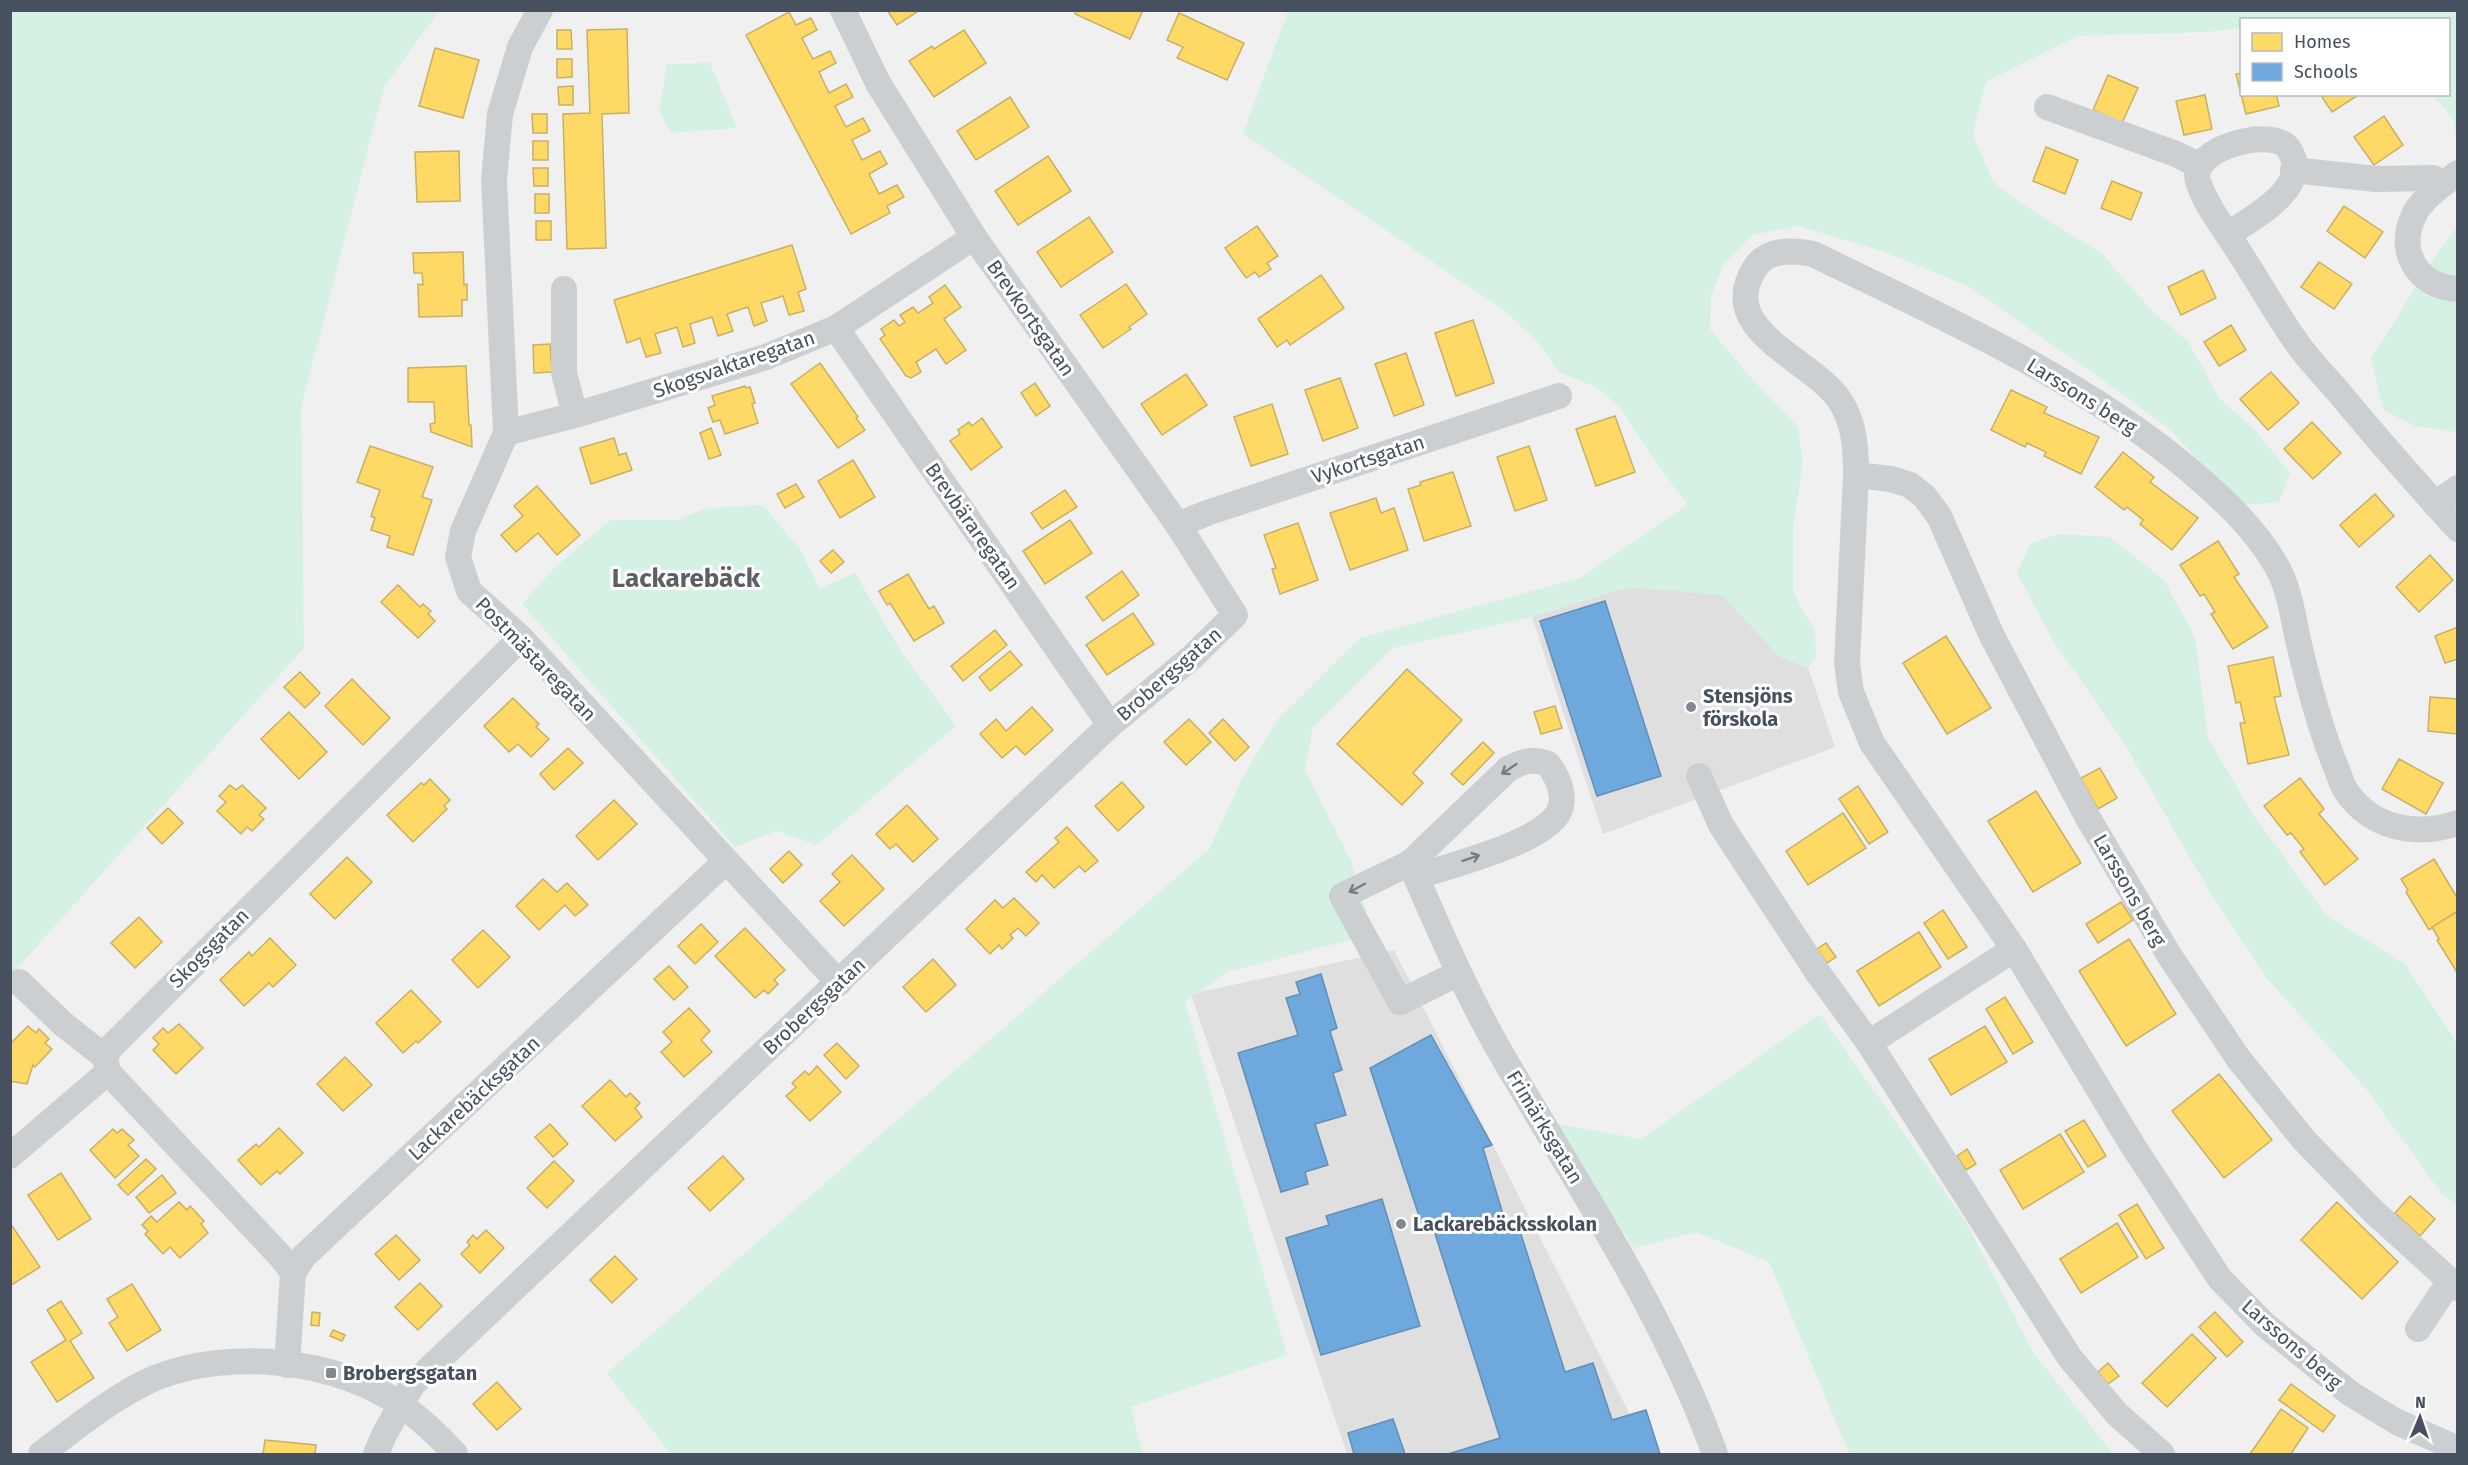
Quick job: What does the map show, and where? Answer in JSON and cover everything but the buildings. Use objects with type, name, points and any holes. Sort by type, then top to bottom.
[{"type":"street","name":"Postmästaregatan","points":[[540,10],[520,47],[500,114],[494,180],[506,433],[463,531],[458,556],[469,591],[521,638],[725,862],[839,983]]},
{"type":"street","name":"Brevkortsgatan","points":[[843,10],[878,83],[974,237],[1178,525],[1235,615]]},
{"type":"street","points":[[2047,107],[2176,154],[2200,166]]},
{"type":"street","points":[[2228,234],[2262,212],[2282,195],[2292,181],[2292,154],[2285,145],[2273,140],[2240,142],[2214,152],[2200,166],[2197,177],[2211,212],[2228,234],[2298,344],[2407,474],[2457,529]]},
{"type":"street","points":[[2293,170],[2376,179],[2450,178]]},
{"type":"street","points":[[2450,178],[2426,199],[2415,214],[2410,227],[2408,243],[2415,268],[2427,280],[2443,288],[2457,289]]},
{"type":"street","name":"Skogsvaktaregatan","points":[[506,433],[575,415],[766,357],[836,328],[974,237]]},
{"type":"street","name":"Larssons berg","points":[[2454,831],[2391,827],[2364,811],[2346,790],[2329,751],[2310,689],[2290,602],[2276,566],[2247,526],[2222,498],[2172,456],[2124,420],[2016,354],[1813,254],[1794,250],[1779,252],[1765,257],[1755,266],[1746,291],[1750,320],[1768,340],[1814,374],[1841,402],[1852,432],[1856,450],[1856,475],[1848,663],[1851,692],[1861,721],[1878,752],[2014,949],[2133,1146],[2220,1279],[2265,1325],[2350,1394],[2397,1422],[2457,1449]]},
{"type":"street","points":[[564,289],[564,374],[575,415]]},
{"type":"street","name":"Brevbäraregatan","points":[[836,328],[1110,724]]},
{"type":"street","name":"Vykortsgatan","points":[[1178,525],[1207,513],[1559,396]]},
{"type":"street","name":"Larssons berg","points":[[1856,475],[1891,479],[1910,485],[1925,497],[1940,516],[1992,636],[2088,818],[2169,955],[2238,1058],[2303,1139],[2373,1212],[2455,1284]]},
{"type":"street","points":[[2435,504],[2457,489]]},
{"type":"street","name":"Brobergsgatan","points":[[376,1455],[412,1385],[1110,724],[1191,658],[1235,615]]},
{"type":"street","name":"Skogsgatan","points":[[10,1156],[106,1064],[111,1047],[521,638]]},
{"type":"street","points":[[1413,870],[1508,769],[1524,760],[1537,760],[1548,764],[1556,774],[1560,785],[1559,813],[1549,824],[1528,838],[1413,870],[1342,896],[1401,1002],[1459,973]]},
{"type":"street","points":[[1699,776],[1721,825],[1818,973],[1869,1042],[2070,1358],[2117,1414],[2162,1455]]},
{"type":"street","name":"Lackarebäcksgatan","points":[[293,1273],[304,1256],[725,862]]},
{"type":"street","name":"Frimärksgatan","points":[[1413,870],[1459,973],[1508,1066],[1619,1251],[1668,1346],[1715,1455]]},
{"type":"street","points":[[1869,1042],[2014,949]]},
{"type":"street","points":[[19,982],[106,1064],[282,1258],[293,1273],[287,1365]]},
{"type":"street","points":[[2418,1329],[2455,1284]]},
{"type":"street","points":[[41,1455],[122,1396],[154,1379],[176,1371],[213,1363],[262,1361],[332,1373],[357,1382],[401,1404],[438,1435],[455,1455]]},
{"type":"shaded area","name":"Stensjöns förskola","points":[[1628,587],[1722,594],[1779,656],[1808,668],[1835,747],[1603,834],[1532,617]]},
{"type":"shaded area","name":"Lackarebäcksskolan","points":[[1394,950],[1650,1454],[1347,1454],[1191,994]]},
{"type":"green space","points":[[11,11],[439,11],[384,87],[301,408],[304,648],[11,975]]},
{"type":"green space","points":[[1288,11],[2457,11],[2457,143],[2453,118],[2434,96],[2450,96],[2450,18],[2240,18],[2240,28],[2206,32],[2078,36],[1986,82],[1973,134],[1993,182],[2025,206],[2102,254],[2151,310],[2188,341],[2220,399],[2253,428],[2290,473],[2279,502],[2241,505],[2167,427],[1968,286],[1882,251],[1798,226],[1752,235],[1724,264],[1711,296],[1710,329],[1751,378],[1798,427],[1803,464],[1793,526],[1793,592],[1815,631],[1816,657],[1808,668],[1779,656],[1722,595],[1628,587],[1532,617],[1393,648],[1313,728],[1305,770],[1351,861],[1373,934],[1227,972],[1185,1002],[1287,1355],[1131,1407],[1143,1454],[671,1454],[607,1373],[1209,849],[1245,773],[1278,719],[1360,638],[1580,578],[1687,505],[1621,408],[1596,387],[1559,372],[1536,340],[1501,308],[1243,134]]},
{"type":"green space","points":[[710,63],[737,128],[671,133],[659,111],[667,64]]},
{"type":"green space","points":[[2457,227],[2457,432],[2415,426],[2383,410],[2371,359],[2437,253]]},
{"type":"green space","points":[[763,505],[800,550],[820,588],[855,573],[901,651],[956,726],[817,845],[776,831],[735,847],[522,604],[554,568],[610,520],[676,520],[708,508]]},
{"type":"green space","points":[[2059,534],[2110,537],[2164,580],[2195,637],[2208,738],[2253,814],[2326,915],[2405,964],[2457,1043],[2457,1204],[2441,1193],[2367,1090],[2266,977],[2208,889],[2122,740],[2052,639],[2017,573],[2031,543]]},
{"type":"green space","points":[[1820,1014],[1966,1222],[2033,1352],[2113,1454],[1849,1454],[1769,1262],[1696,1232],[1633,1248],[1556,1124],[1641,1139]]},
{"type":"place","name":"Stensjöns förskola","points":[[1691,707]]},
{"type":"place","name":"Lackarebäcksskolan","points":[[1401,1224]]},
{"type":"place","name":"Brobergsgatan","points":[[331,1373]]},
{"type":"district","name":"Lackarebäck","points":[[686,578]]}]
